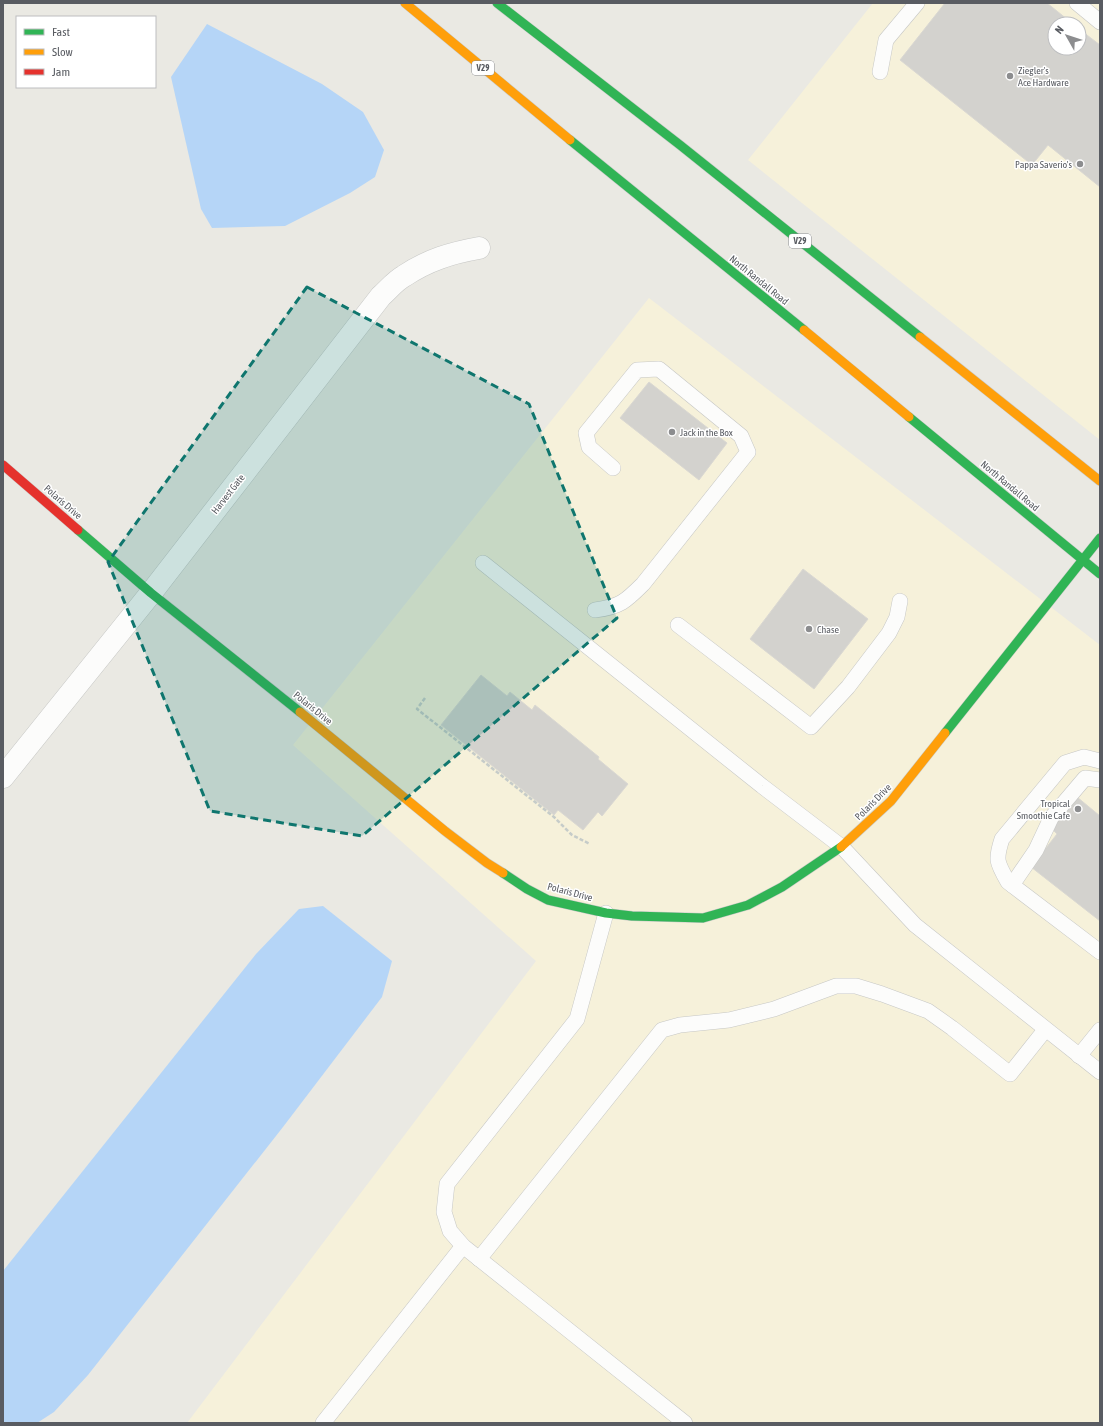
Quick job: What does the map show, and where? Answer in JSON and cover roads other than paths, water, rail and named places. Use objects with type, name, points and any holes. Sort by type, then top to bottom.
[{"type":"main road","name":"North Randall Road","points":[[405,3],[556,129],[832,353],[1100,574]]},
{"type":"main road","name":"V29","points":[[497,3],[680,145],[1100,481]]},
{"type":"main road","name":"Polaris Drive","points":[[3,465],[151,593],[318,726],[445,831],[487,863],[527,889],[548,900],[606,912],[665,917],[703,918],[748,905],[782,887],[842,847],[891,801],[1100,538]]},
{"type":"street","name":"Harvest Gate","points":[[3,777],[151,593],[381,296],[403,276],[432,260],[454,252],[479,248]]},
{"type":"lane","points":[[880,72],[886,40],[917,3]]},
{"type":"lane","points":[[1077,3],[1100,22]]},
{"type":"lane","points":[[595,610],[609,608],[627,600],[643,584],[748,452],[741,436],[659,369],[637,370],[586,433],[589,447],[613,468]]},
{"type":"lane","points":[[483,563],[762,786],[842,847],[915,925],[1045,1030],[1100,1072]]},
{"type":"lane","points":[[678,625],[811,727],[848,687],[889,633],[897,617],[900,601]]},
{"type":"lane","points":[[1100,761],[1084,757],[1065,763],[1002,839],[997,854],[1000,868],[1008,882],[1100,952]]},
{"type":"lane","points":[[1012,884],[1036,850],[1051,818],[1085,778],[1100,780]]},
{"type":"lane","points":[[606,912],[578,1018],[447,1184],[444,1212],[450,1231],[464,1246],[685,1423]]},
{"type":"lane","points":[[479,1259],[662,1030],[680,1026],[729,1020],[774,1009],[836,986],[856,986],[928,1011],[1010,1074],[1045,1030]]},
{"type":"lane","points":[[1079,1056],[1100,1030]]},
{"type":"lane","points":[[323,1423],[464,1246]]},
{"type":"water","points":[[207,24],[322,84],[363,112],[384,150],[375,177],[350,193],[285,226],[212,228],[201,209],[171,77]]},
{"type":"water","points":[[323,906],[392,961],[382,997],[283,1127],[88,1375],[54,1412],[37,1423],[3,1423],[3,1271],[256,954],[299,909]]},
{"type":"place","name":"Ziegler's Ace Hardware","points":[[1010,76]]},
{"type":"place","name":"Pappa Saverio's","points":[[1080,164]]},
{"type":"place","name":"Jack in the Box","points":[[672,432]]},
{"type":"place","name":"Chase","points":[[809,629]]},
{"type":"place","name":"Tropical Smoothie Cafe","points":[[1078,809]]}]
